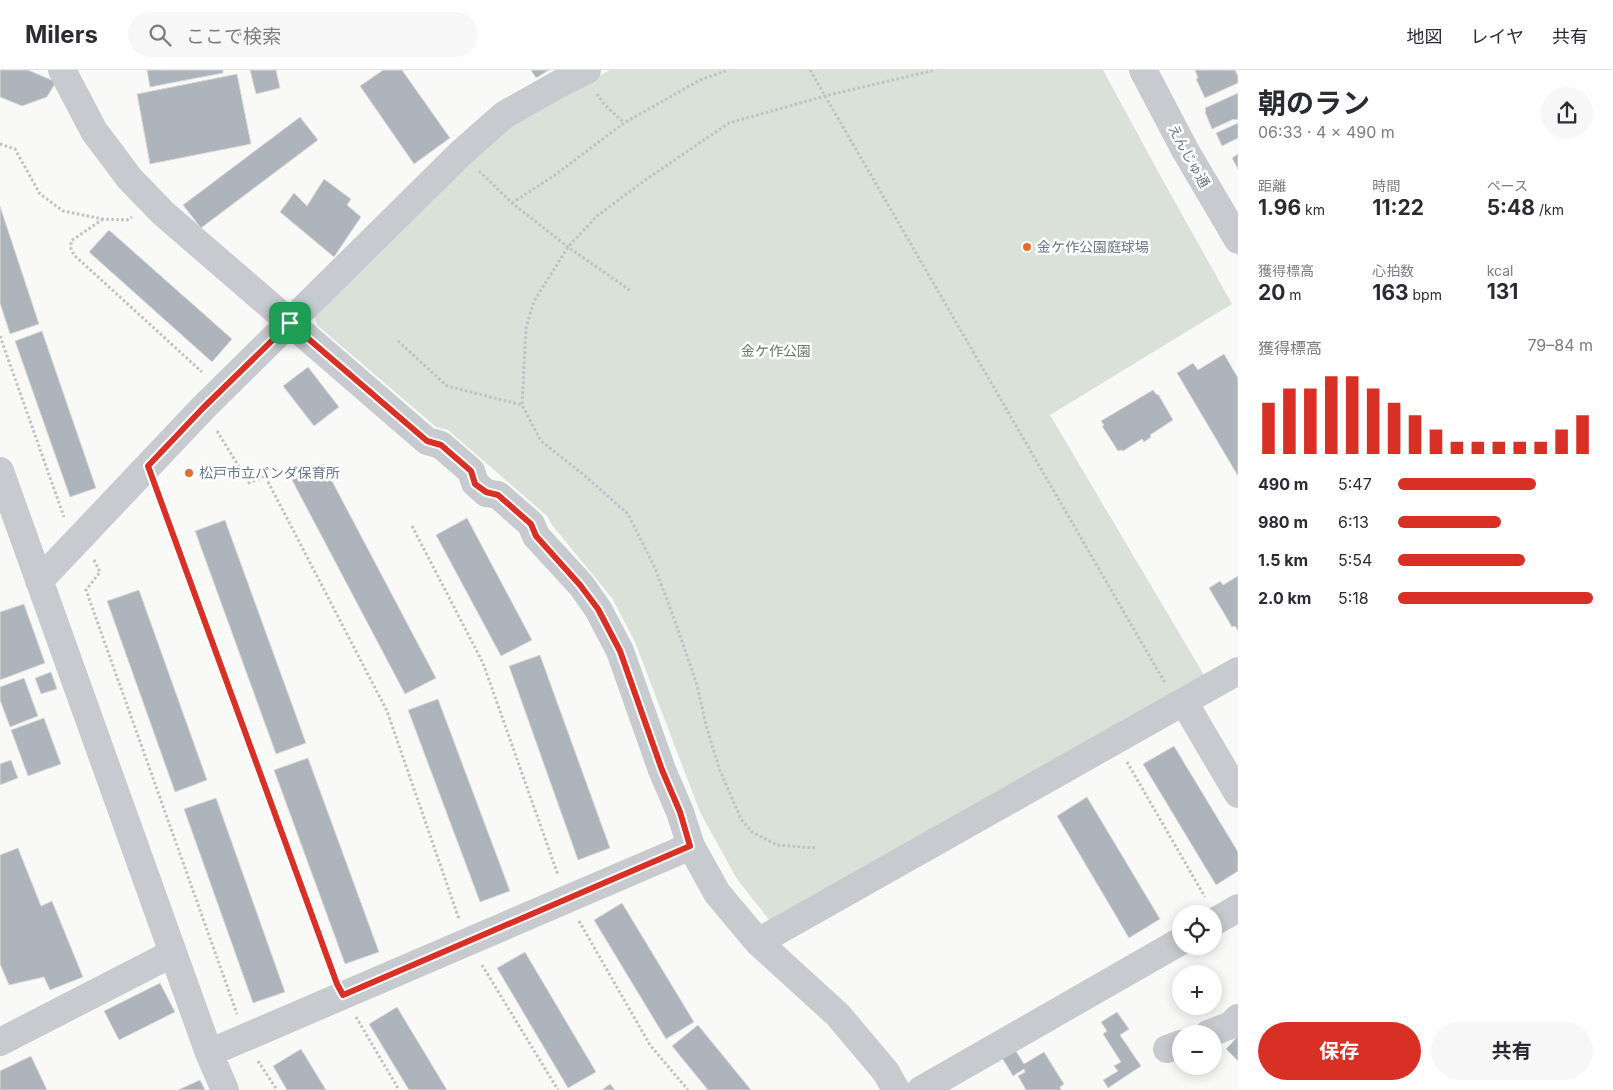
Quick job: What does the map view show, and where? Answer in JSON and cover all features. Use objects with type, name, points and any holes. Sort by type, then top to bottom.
[{"type":"street","points":[[62,70],[94,130],[130,179],[163,213],[427,441],[441,445],[471,471],[475,484],[486,492],[498,495],[531,524],[536,536],[580,585],[598,609],[620,651],[662,770],[680,812],[690,846],[717,894],[758,942],[838,1015],[886,1072],[896,1090]]},
{"type":"street","name":"えんじゅ通","points":[[1143,70],[1185,150],[1238,240]]},
{"type":"street","points":[[39,581],[212,399],[461,153],[504,115],[584,71]]},
{"type":"street","points":[[0,471],[209,1053],[225,1090]]},
{"type":"street","points":[[758,942],[1238,671]]},
{"type":"street","points":[[1181,704],[1238,794]]},
{"type":"street","points":[[209,1053],[690,846]]},
{"type":"street","points":[[921,1090],[1172,945]]},
{"type":"street","points":[[1,1038],[173,953]]},
{"type":"street","points":[[1222,1029],[1231,1025],[1238,1018]]},
{"type":"path","points":[[512,203],[555,175],[624,123],[700,80],[728,70]]},
{"type":"path","points":[[810,70],[1181,704]]},
{"type":"path","points":[[815,848],[777,845],[752,832],[741,818],[719,768],[706,725],[697,685],[676,621],[656,568],[628,514],[584,475],[541,441],[522,404],[526,328],[534,301],[568,247],[597,216],[648,178],[729,123],[825,96],[935,70]]},
{"type":"path","points":[[584,71],[604,104],[624,123]]},
{"type":"path","points":[[0,144],[15,149],[40,194],[63,211],[103,219],[127,220],[135,216]]},
{"type":"path","points":[[461,153],[512,203],[568,247],[631,291]]},
{"type":"path","points":[[103,219],[71,241],[70,249],[212,399],[248,483],[265,476],[387,710],[467,941],[558,1090]]},
{"type":"path","points":[[0,336],[69,533],[93,558],[100,572],[86,590],[245,1037],[277,1090]]},
{"type":"path","points":[[398,341],[447,386],[522,404]]},
{"type":"path","points":[[148,466],[337,984],[399,1090]]},
{"type":"path","points":[[412,526],[483,663],[567,899],[650,1045],[688,1090]]},
{"type":"path","points":[[1118,740],[1128,765],[1223,916]]},
{"type":"green space","name":"金ケ作公園","points":[[610,70],[1103,70],[1232,304],[1050,415],[1204,675],[770,921],[737,879],[700,812],[635,642],[612,598],[552,525],[547,516],[448,430],[436,427],[318,326],[314,314],[478,153],[517,121]]},
{"type":"building","points":[[0,70],[28,70],[56,82],[47,97],[22,106],[0,97]]},
{"type":"building","points":[[147,70],[223,70],[223,73],[150,87]]},
{"type":"building","points":[[250,70],[276,70],[280,88],[256,94]]},
{"type":"building","points":[[383,70],[402,70],[450,138],[414,164],[360,86]]},
{"type":"building","points":[[531,70],[549,70],[536,78]]},
{"type":"building","points":[[1195,70],[1235,70],[1238,76],[1238,83],[1205,98],[1196,79],[1198,78]]},
{"type":"building","points":[[237,74],[251,144],[150,164],[137,94]]},
{"type":"building","points":[[1238,93],[1238,119],[1212,129],[1205,108]]},
{"type":"building","points":[[300,117],[318,140],[201,228],[183,205]]},
{"type":"building","points":[[1238,123],[1238,138],[1222,146],[1216,133]]},
{"type":"building","points":[[1238,154],[1238,169],[1232,158]]},
{"type":"building","points":[[324,179],[351,199],[347,205],[361,217],[334,257],[280,212],[294,193],[307,206]]},
{"type":"building","points":[[0,206],[39,324],[10,334],[0,303]]},
{"type":"building","points":[[109,230],[232,339],[212,362],[89,252]]},
{"type":"building","points":[[42,331],[96,488],[70,497],[15,341]]},
{"type":"building","points":[[1224,354],[1238,378],[1238,476],[1177,373],[1193,363],[1198,370]]},
{"type":"building","points":[[308,367],[339,407],[314,426],[283,386]]},
{"type":"building","points":[[1153,390],[1158,394],[1173,420],[1150,435],[1151,437],[1144,442],[1142,439],[1123,451],[1118,451],[1102,426],[1104,425],[1101,421]]},
{"type":"building","points":[[323,464],[436,678],[405,694],[292,480]]},
{"type":"building","points":[[467,518],[532,640],[501,656],[436,535]]},
{"type":"building","points":[[225,520],[306,743],[276,754],[195,531]]},
{"type":"building","points":[[1238,576],[1238,631],[1235,626],[1232,627],[1209,588],[1220,581],[1223,585]]},
{"type":"building","points":[[139,590],[207,780],[175,792],[107,601]]},
{"type":"building","points":[[24,604],[45,663],[0,680],[0,612]]},
{"type":"building","points":[[540,655],[610,848],[578,860],[509,666]]},
{"type":"building","points":[[51,672],[57,689],[41,694],[35,678]]},
{"type":"building","points":[[24,678],[38,716],[10,727],[0,700],[0,687]]},
{"type":"building","points":[[438,699],[510,891],[480,902],[408,710]]},
{"type":"building","points":[[44,718],[61,764],[28,776],[11,730]]},
{"type":"building","points":[[1174,746],[1238,852],[1238,871],[1216,885],[1143,764]]},
{"type":"building","points":[[308,758],[379,952],[345,964],[274,770]]},
{"type":"building","points":[[11,760],[18,778],[0,785],[0,764]]},
{"type":"building","points":[[1087,797],[1160,919],[1129,938],[1057,816]]},
{"type":"building","points":[[216,798],[285,992],[253,1003],[184,809]]},
{"type":"building","points":[[18,848],[41,906],[52,901],[83,977],[50,990],[44,977],[9,985],[0,964],[0,855]]},
{"type":"building","points":[[622,903],[694,1022],[666,1039],[594,920]]},
{"type":"building","points":[[525,952],[596,1072],[568,1088],[497,968]]},
{"type":"building","points":[[160,983],[175,1012],[119,1040],[104,1011]]},
{"type":"building","points":[[397,1007],[447,1090],[409,1090],[369,1024]]},
{"type":"building","points":[[1117,1012],[1129,1029],[1120,1035],[1141,1066],[1108,1088],[1103,1080],[1118,1071],[1114,1066],[1121,1062],[1103,1034],[1107,1031],[1101,1022]]},
{"type":"building","points":[[698,1025],[751,1090],[708,1090],[672,1046]]},
{"type":"building","points":[[1238,1036],[1238,1061],[1226,1049]]},
{"type":"building","points":[[1014,1048],[1024,1064],[1044,1052],[1064,1084],[1060,1087],[1061,1090],[1026,1090],[1018,1076],[1025,1072],[1024,1069],[1013,1076],[1001,1056]]},
{"type":"building","points":[[301,1049],[326,1090],[287,1090],[273,1066]]},
{"type":"building","points":[[31,1056],[47,1090],[0,1090],[0,1071]]},
{"type":"building","points":[[200,1080],[205,1090],[178,1090]]},
{"type":"building","points":[[610,1084],[615,1090],[602,1090]]},
{"type":"place","name":"金ケ作公園庭球場","points":[[1027,247]]},
{"type":"place","name":"松戸市立パンダ保育所","points":[[189,473]]},
{"type":"route","points":[[290,323],[427,441],[441,445],[471,471],[475,484],[486,492],[498,495],[531,524],[536,536],[580,585],[598,609],[620,651],[662,770],[680,812],[690,846],[343,995],[337,984],[148,466],[280,330],[290,323]]}]
